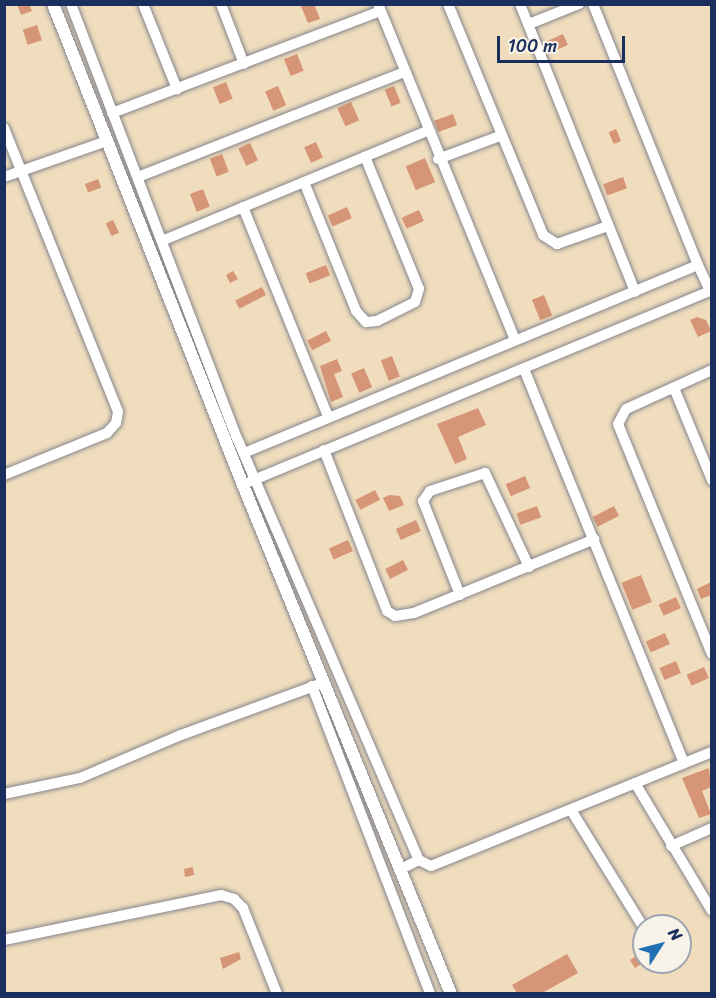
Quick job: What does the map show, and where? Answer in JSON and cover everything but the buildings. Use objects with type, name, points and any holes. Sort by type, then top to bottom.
[{"type":"street","points":[[53,4],[243,485],[451,993]]},
{"type":"street","points":[[71,4],[111,113],[164,240],[244,453],[419,860],[431,866],[711,752]]},
{"type":"street","points":[[143,4],[177,90]]},
{"type":"street","points":[[221,4],[244,64]]},
{"type":"street","points":[[448,4],[500,136],[548,241],[569,242],[608,226]]},
{"type":"street","points":[[520,4],[635,292]]},
{"type":"street","points":[[529,24],[579,4]]},
{"type":"street","points":[[243,485],[711,292],[593,4]]},
{"type":"street","points":[[111,113],[244,64],[379,8],[438,159],[515,340]]},
{"type":"street","points":[[138,177],[404,72]]},
{"type":"street","points":[[4,128],[117,418],[107,433],[91,442],[4,475]]},
{"type":"street","points":[[164,240],[427,131]]},
{"type":"street","points":[[438,159],[500,136]]},
{"type":"street","points":[[4,177],[107,141]]},
{"type":"street","points":[[304,182],[356,311],[366,322],[377,321],[415,302],[420,293],[365,158]]},
{"type":"street","points":[[243,207],[328,416]]},
{"type":"street","points":[[244,453],[328,416],[698,265]]},
{"type":"street","points":[[524,369],[684,763]]},
{"type":"street","points":[[711,370],[626,409],[618,424],[711,654]]},
{"type":"street","points":[[674,388],[711,480]]},
{"type":"street","points":[[324,450],[387,611],[403,617],[594,539]]},
{"type":"street","points":[[460,595],[423,501],[430,491],[485,473],[529,567]]},
{"type":"street","points":[[4,794],[80,778],[181,735],[325,682]]},
{"type":"street","points":[[312,686],[430,993]]},
{"type":"street","points":[[635,783],[711,911]]},
{"type":"street","points":[[571,810],[635,914]]},
{"type":"street","points":[[671,846],[711,828]]},
{"type":"street","points":[[401,869],[419,860]]},
{"type":"street","points":[[4,940],[221,895],[234,899],[243,908],[277,993]]}]
